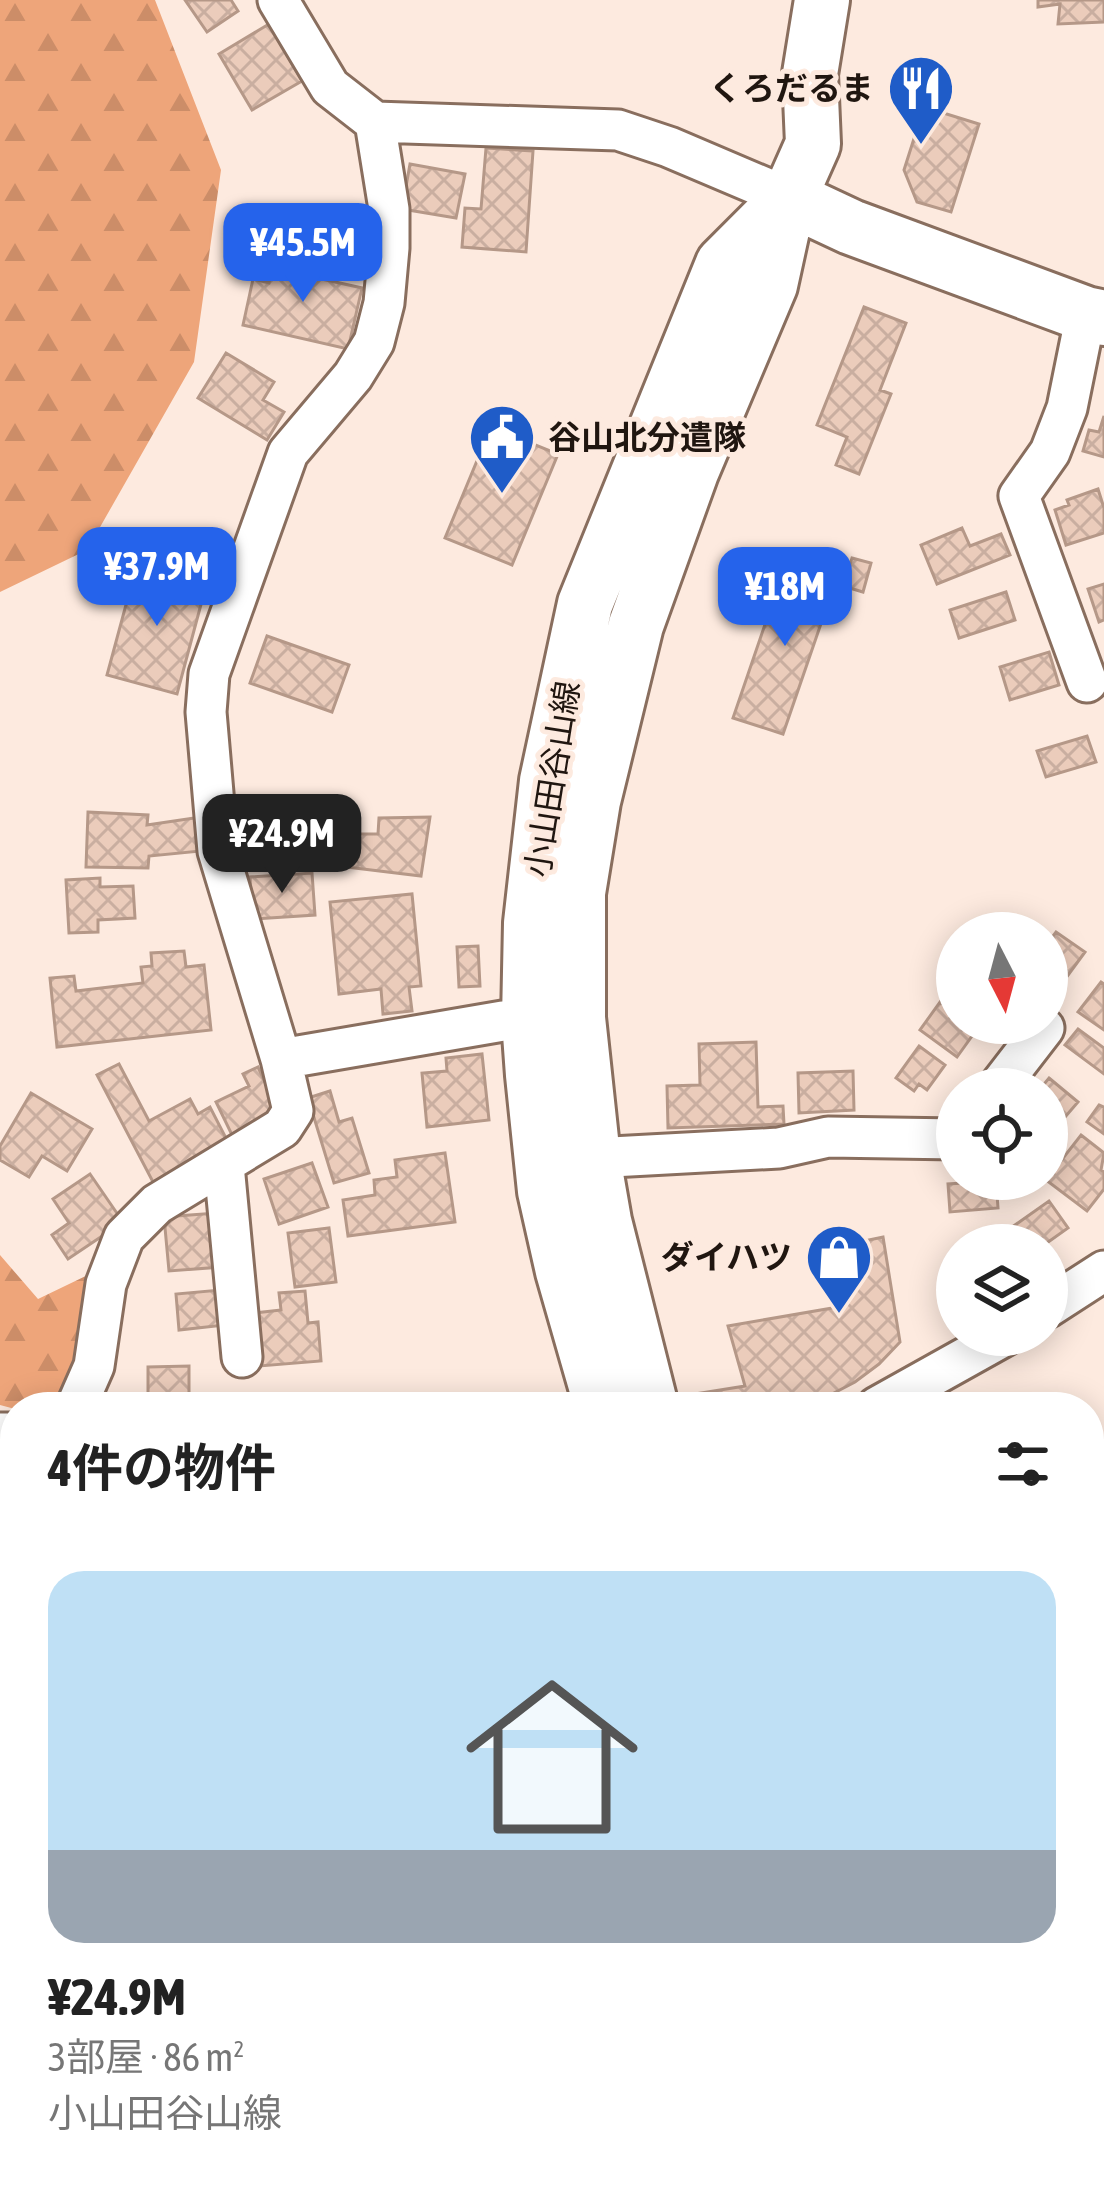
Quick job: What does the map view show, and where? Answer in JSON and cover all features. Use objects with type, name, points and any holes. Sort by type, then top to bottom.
[{"type":"main road","name":"小山田谷山線","points":[[598,1392],[545,1191],[554,1019],[593,801],[636,625],[691,472],[770,285],[789,199],[813,144],[810,74],[822,0]]},
{"type":"main road","points":[[789,199],[851,227],[1095,316]]},
{"type":"main road","name":"小山田谷山線","points":[[554,1019],[647,1392]]},
{"type":"street","points":[[278,0],[330,87],[375,122],[618,130],[669,146],[789,199]]},
{"type":"street","points":[[83,1392],[94,1366],[106,1284],[124,1237],[157,1204],[282,1128],[293,1111],[218,851],[206,712],[209,674],[288,453],[353,376],[374,342],[384,303],[389,248],[389,209],[375,122]]},
{"type":"street","points":[[1087,682],[1019,496],[1050,452],[1095,316]]},
{"type":"street","points":[[281,1059],[502,1022],[554,1019]]},
{"type":"street","points":[[1013,1068],[1032,1044]]},
{"type":"street","points":[[592,1159],[778,1148],[828,1137],[936,1139]]},
{"type":"street","points":[[224,1165],[242,1357]]},
{"type":"street","points":[[1068,1294],[1104,1271]]},
{"type":"street","points":[[905,1392],[969,1356]]},
{"type":"green space","points":[[0,0],[155,0],[221,170],[194,362],[87,550],[0,592]]},
{"type":"green space","points":[[0,1255],[38,1299],[121,1259],[91,1392],[0,1392]]},
{"type":"building","points":[[185,0],[231,0],[238,11],[207,32]]},
{"type":"building","points":[[1038,0],[1104,0],[1104,22],[1058,24],[1060,4],[1038,7]]},
{"type":"building","points":[[269,24],[302,81],[252,110],[219,54]]},
{"type":"building","points":[[924,107],[979,124],[951,212],[917,202],[904,170]]},
{"type":"building","points":[[486,148],[533,151],[526,252],[462,247],[465,208],[481,209]]},
{"type":"building","points":[[410,164],[465,174],[456,218],[402,209]]},
{"type":"building","points":[[285,255],[316,262],[313,277],[362,288],[348,349],[243,325],[253,279],[269,283],[273,266],[282,268]]},
{"type":"building","points":[[864,307],[906,323],[880,390],[891,394],[859,474],[836,465],[847,437],[817,425]]},
{"type":"building","points":[[226,353],[274,382],[263,400],[284,412],[267,440],[198,398]]},
{"type":"building","points":[[1104,416],[1104,457],[1083,451],[1089,430],[1099,432]]},
{"type":"building","name":"谷山北分遣隊","points":[[491,427],[558,454],[512,565],[445,538]]},
{"type":"building","points":[[1098,489],[1104,533],[1066,545],[1055,510],[1069,505],[1067,500]]},
{"type":"building","points":[[962,528],[970,546],[1001,534],[1010,555],[937,584],[921,545]]},
{"type":"building","points":[[852,558],[871,563],[863,592],[843,586]]},
{"type":"building","points":[[786,563],[836,580],[783,734],[733,718]]},
{"type":"building","points":[[137,564],[207,582],[177,694],[107,675]]},
{"type":"building","points":[[1104,584],[1104,620],[1099,622],[1088,589]]},
{"type":"building","points":[[1006,592],[1015,620],[959,638],[950,610]]},
{"type":"building","points":[[267,636],[349,665],[332,712],[250,683]]},
{"type":"building","points":[[1049,652],[1059,685],[1010,700],[1000,667]]},
{"type":"building","points":[[1087,736],[1096,762],[1046,777],[1037,751]]},
{"type":"building","points":[[88,812],[148,815],[147,825],[201,817],[201,851],[149,856],[148,868],[86,867]]},
{"type":"building","points":[[430,817],[421,876],[313,863],[315,828],[349,826],[350,834],[378,834],[379,818]]},
{"type":"building","points":[[312,873],[315,915],[253,919],[250,877]]},
{"type":"building","points":[[100,878],[100,887],[133,886],[135,918],[98,920],[98,932],[69,933],[66,880]]},
{"type":"building","points":[[412,894],[421,986],[409,987],[412,1011],[383,1014],[381,989],[339,994],[330,902]]},
{"type":"building","points":[[1068,940],[1085,952],[1068,975]]},
{"type":"building","points":[[478,946],[480,986],[459,987],[457,947]]},
{"type":"building","points":[[184,951],[186,967],[204,965],[211,1030],[57,1047],[50,978],[74,976],[76,991],[143,983],[141,967],[152,966],[151,953]]},
{"type":"building","points":[[1104,984],[1104,1030],[1078,1012]]},
{"type":"building","points":[[936,1008],[936,1042],[920,1030]]},
{"type":"building","points":[[1078,1029],[1104,1048],[1104,1074],[1065,1045]]},
{"type":"building","points":[[756,1042],[758,1107],[783,1106],[784,1124],[668,1128],[667,1086],[700,1085],[699,1044]]},
{"type":"building","points":[[939,1044],[966,1044],[957,1057]]},
{"type":"building","points":[[919,1046],[945,1065],[936,1068],[927,1090],[919,1084],[914,1091],[896,1078]]},
{"type":"building","points":[[482,1054],[489,1120],[427,1127],[422,1073],[447,1071],[446,1058]]},
{"type":"building","points":[[119,1064],[149,1121],[190,1099],[198,1114],[210,1107],[228,1142],[153,1182],[97,1075]]},
{"type":"building","points":[[258,1067],[280,1115],[233,1137],[216,1102],[249,1086],[243,1074]]},
{"type":"building","points":[[853,1071],[854,1110],[799,1113],[798,1073]]},
{"type":"building","points":[[330,1091],[339,1122],[352,1118],[369,1173],[334,1183],[308,1098]]},
{"type":"building","points":[[31,1093],[92,1129],[67,1171],[42,1156],[29,1177],[0,1160],[0,1146]]},
{"type":"building","points":[[1068,1094],[1078,1102],[1068,1114]]},
{"type":"building","points":[[1099,1105],[1104,1107],[1104,1134],[1087,1122]]},
{"type":"building","points":[[1081,1135],[1104,1153],[1104,1189],[1087,1211],[1068,1197],[1068,1152]]},
{"type":"building","points":[[445,1153],[455,1222],[348,1236],[343,1200],[375,1195],[374,1180],[397,1177],[395,1160]]},
{"type":"building","points":[[312,1163],[328,1207],[279,1224],[264,1179]]},
{"type":"building","points":[[90,1174],[123,1222],[68,1259],[52,1235],[69,1223],[53,1199]]},
{"type":"building","points":[[949,1200],[997,1200],[998,1208],[950,1212]]},
{"type":"building","points":[[1049,1201],[1065,1224],[1016,1224]]},
{"type":"building","points":[[216,1213],[221,1267],[169,1271],[164,1217]]},
{"type":"building","points":[[329,1228],[336,1282],[295,1287],[288,1233]]},
{"type":"building","name":"ダイハツ","points":[[883,1237],[900,1342],[879,1364],[836,1392],[708,1392],[745,1386],[728,1326],[838,1307],[826,1249]]},
{"type":"building","points":[[220,1290],[225,1325],[179,1330],[176,1294]]},
{"type":"building","points":[[305,1291],[308,1323],[318,1322],[321,1361],[260,1366],[255,1313],[281,1310],[279,1293]]},
{"type":"building","points":[[189,1366],[189,1392],[148,1392],[148,1367]]},
{"type":"place","name":"くろだるま","points":[[921,147]]},
{"type":"place","name":"谷山北分遣隊","points":[[502,496]]},
{"type":"place","name":"ダイハツ","points":[[839,1316]]}]
